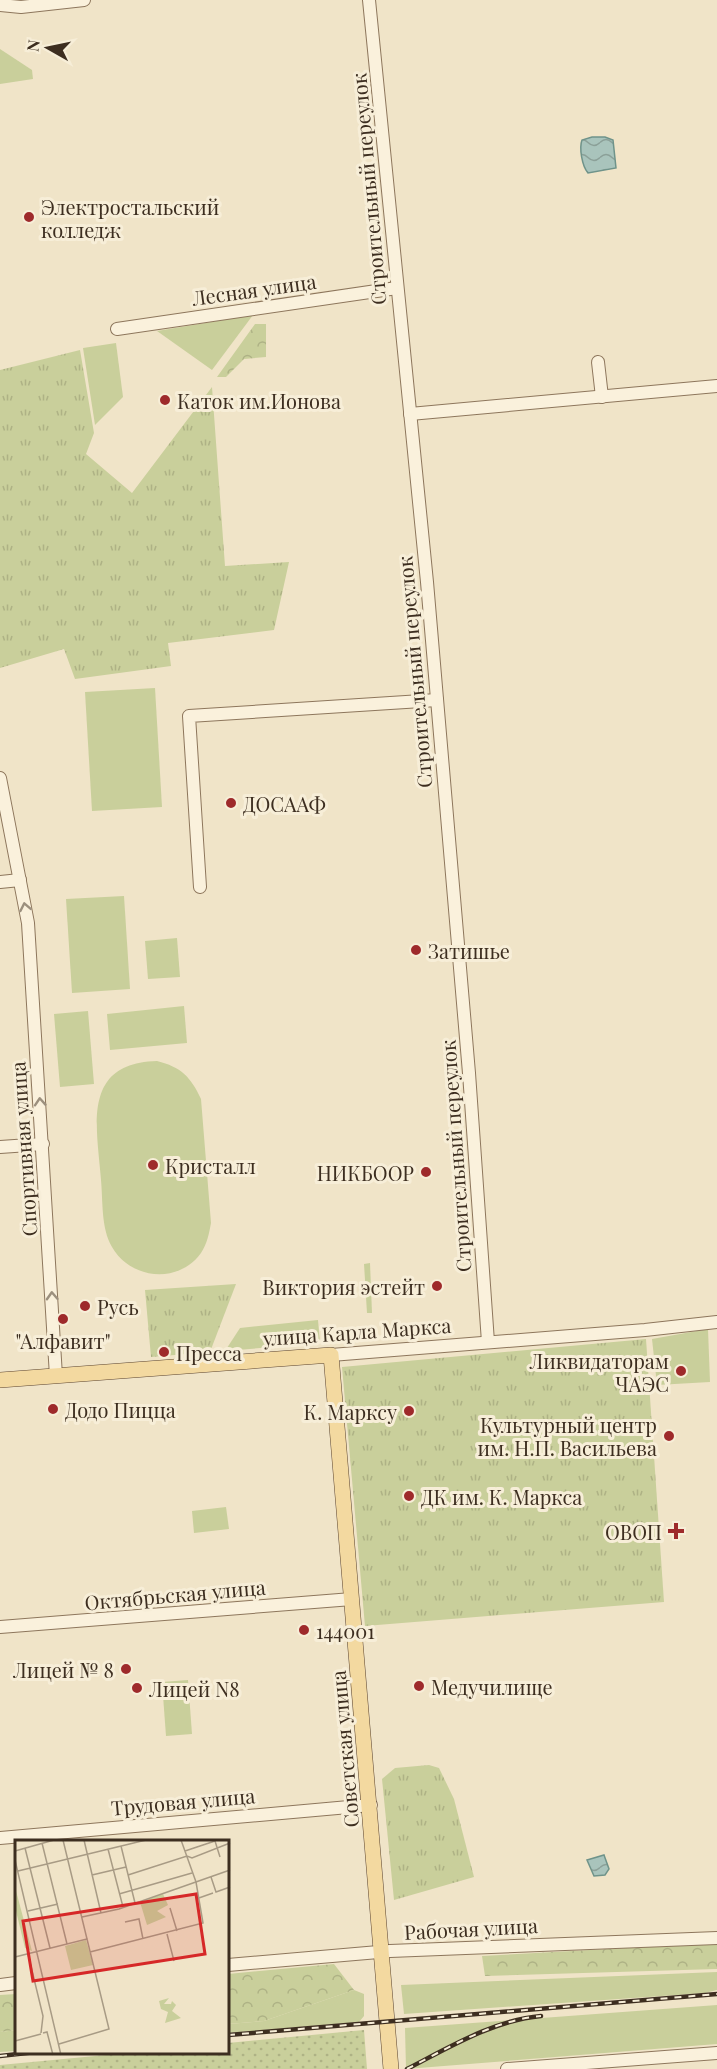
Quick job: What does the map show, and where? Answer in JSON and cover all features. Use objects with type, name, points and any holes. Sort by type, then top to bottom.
[{"type":"main road","name":"улица Карла Маркса","points":[[0,1380],[331,1355]]},
{"type":"main road","name":"Советская улица","points":[[331,1355],[391,2069]]},
{"type":"street","points":[[0,5],[21,7],[84,0]]},
{"type":"street","name":"Строительный переулок","points":[[369,0],[437,700],[470,1084],[488,1342]]},
{"type":"street","name":"Лесная улица","points":[[117,329],[397,288]]},
{"type":"street","points":[[598,362],[602,397]]},
{"type":"street","points":[[410,414],[717,386]]},
{"type":"street","points":[[200,887],[189,716],[437,700]]},
{"type":"street","name":"Спортивная улица","points":[[0,778],[29,931],[56,1376]]},
{"type":"street","points":[[0,882],[20,880]]},
{"type":"street","points":[[0,1147],[43,1144]]},
{"type":"street","name":"улица Карла Маркса","points":[[331,1355],[717,1322]]},
{"type":"street","name":"Октябрьская улица","points":[[0,1627],[352,1599]]},
{"type":"street","name":"Трудовая улица","points":[[0,1838],[370,1805]]},
{"type":"street","name":"Рабочая улица","points":[[230,1965],[380,1952],[717,1938]]},
{"type":"street","points":[[0,1985],[15,1983]]},
{"type":"street","points":[[507,2069],[717,2053]]},
{"type":"green space","points":[[0,49],[32,70],[33,79],[0,84]]},
{"type":"green space","points":[[253,315],[212,370],[157,331]]},
{"type":"green space","points":[[255,324],[266,324],[266,357],[244,359],[226,377],[217,377]]},
{"type":"green space","points":[[116,343],[123,397],[95,425],[83,348]]},
{"type":"green space","points":[[80,350],[94,433],[86,454],[132,493],[212,387],[225,566],[289,562],[274,630],[168,643],[171,666],[75,679],[64,649],[0,668],[0,370]]},
{"type":"green space","points":[[155,688],[162,807],[92,811],[85,692]]},
{"type":"green space","points":[[124,896],[130,989],[72,993],[66,899]]},
{"type":"green space","points":[[177,938],[180,977],[148,979],[145,941]]},
{"type":"green space","points":[[184,1006],[187,1043],[110,1050],[107,1014]]},
{"type":"green space","points":[[88,1011],[94,1084],[60,1087],[54,1014]]},
{"type":"green space","name":"Кристалл","points":[[157,1061],[173,1066],[184,1074],[201,1099],[211,1223],[209,1235],[201,1253],[180,1270],[167,1274],[155,1274],[130,1266],[120,1258],[108,1240],[103,1215],[97,1139],[99,1101],[105,1086],[116,1073],[133,1065]]},
{"type":"green space","points":[[370,1263],[372,1313],[367,1313],[364,1264]]},
{"type":"green space","points":[[236,1284],[210,1352],[151,1357],[145,1290]]},
{"type":"green space","points":[[318,1320],[320,1343],[225,1351],[240,1328]]},
{"type":"green space","points":[[708,1329],[710,1382],[657,1385],[652,1339]]},
{"type":"green space","points":[[646,1339],[664,1602],[365,1626],[342,1367]]},
{"type":"green space","points":[[226,1507],[229,1529],[194,1533],[192,1511]]},
{"type":"green space","points":[[188,1680],[192,1734],[166,1736],[162,1682]]},
{"type":"green space","points":[[429,1765],[439,1768],[454,1799],[474,1877],[394,1900],[382,1779],[395,1768]]},
{"type":"green space","points":[[717,1943],[717,1969],[485,1976],[482,1956]]},
{"type":"green space","points":[[334,1964],[354,1990],[264,2021],[230,2024],[230,1974]]},
{"type":"green space","points":[[717,1972],[717,1990],[705,1993],[404,2014],[401,1985]]},
{"type":"green space","points":[[354,1990],[364,1994],[364,2016],[359,2022],[230,2033],[230,2024],[264,2021]]},
{"type":"green space","points":[[15,1994],[15,2030],[0,2032],[0,1995]]},
{"type":"green space","points":[[717,2005],[717,2044],[406,2069],[405,2028]]},
{"type":"green space","points":[[15,2030],[15,2051],[0,2052],[0,2032]]},
{"type":"green space","points":[[364,2030],[367,2069],[0,2069],[0,2065],[116,2054],[230,2054],[230,2043]]},
{"type":"water","points":[[605,137],[613,140],[616,168],[588,173],[583,162],[581,143],[582,140]]},
{"type":"water","points":[[604,1855],[609,1869],[605,1875],[594,1876],[587,1860]]},
{"type":"railway","points":[[230,2035],[717,1994]]},
{"type":"railway","points":[[407,2069],[489,2029],[541,2016]]},
{"type":"railway","points":[[0,2056],[18,2054]]},
{"type":"place","name":"Электростальский колледж","points":[[29,217]]},
{"type":"place","name":"Каток им.Ионова","points":[[165,400]]},
{"type":"place","name":"ДОСААФ","points":[[231,803]]},
{"type":"place","name":"Затишье","points":[[416,950]]},
{"type":"place","name":"Кристалл","points":[[153,1165]]},
{"type":"place","name":"НИКБООР","points":[[426,1172]]},
{"type":"place","name":"Виктория эстейт","points":[[437,1286]]},
{"type":"place","name":"Русь","points":[[85,1306]]},
{"type":"place","name":"\"Алфавит\"","points":[[63,1319]]},
{"type":"place","name":"Пресса","points":[[164,1352]]},
{"type":"place","name":"Ликвидаторам ЧАЭС","points":[[681,1371]]},
{"type":"place","name":"Додо Пицца","points":[[53,1409]]},
{"type":"place","name":"К. Марксу","points":[[409,1411]]},
{"type":"place","name":"Культурный центр им. Н.П. Васильева","points":[[669,1436]]},
{"type":"place","name":"ДК им. К. Маркса","points":[[409,1496]]},
{"type":"place","name":"ОВОП","points":[[676,1531]]},
{"type":"place","name":"144001","points":[[304,1630]]},
{"type":"place","name":"Лицей № 8","points":[[126,1669]]},
{"type":"place","name":"Медучилище","points":[[419,1686]]},
{"type":"place","name":"Лицей N8","points":[[137,1688]]}]
